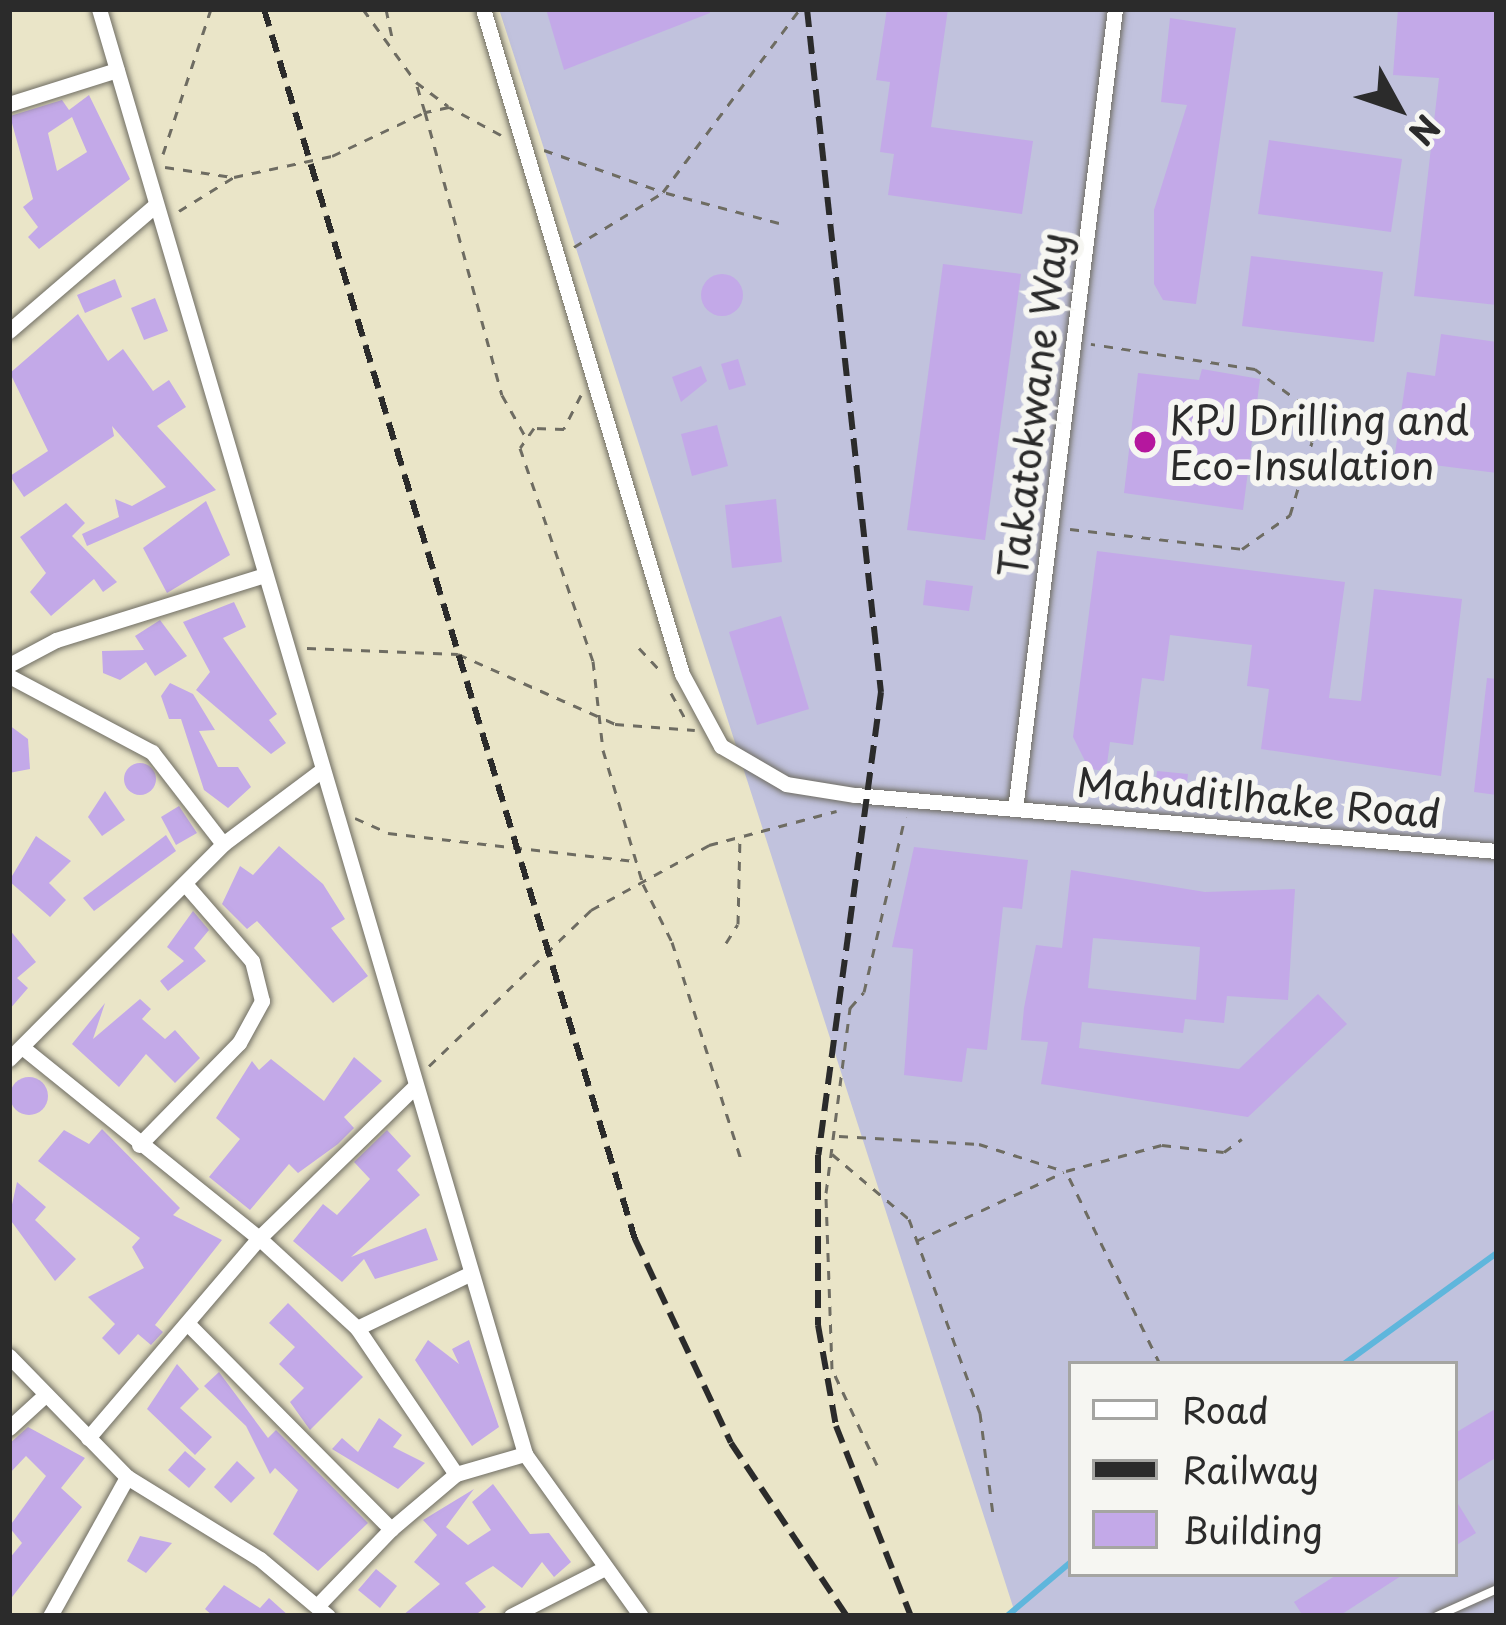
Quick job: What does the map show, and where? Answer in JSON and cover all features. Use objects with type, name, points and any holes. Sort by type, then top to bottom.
[{"type":"street","points":[[99,9],[153,207],[525,1454],[641,1616]]},
{"type":"street","points":[[483,9],[702,729]]},
{"type":"street","name":"Takatokwane Way","points":[[1015,808],[1115,9]]},
{"type":"street","points":[[9,104],[117,70]]},
{"type":"street","points":[[9,331],[153,207]]},
{"type":"street","points":[[9,665],[56,640],[265,575]]},
{"type":"street","points":[[9,676],[152,752],[223,844]]},
{"type":"street","name":"Mahuditlhake Road","points":[[702,729],[786,784],[1497,851]]},
{"type":"street","points":[[9,1059],[223,844],[322,770]]},
{"type":"street","points":[[139,1145],[239,1043],[262,1001],[252,961],[185,884]]},
{"type":"street","points":[[22,1047],[259,1238],[357,1328],[456,1474]]},
{"type":"street","points":[[88,1438],[190,1326],[259,1238],[415,1081]]},
{"type":"street","points":[[357,1328],[469,1274]]},
{"type":"street","points":[[190,1326],[391,1528]]},
{"type":"street","points":[[9,1356],[127,1477],[322,1611],[391,1528],[456,1474],[525,1454]]},
{"type":"street","points":[[9,1428],[44,1396]]},
{"type":"street","points":[[50,1616],[127,1477]]},
{"type":"street","points":[[511,1616],[603,1568]]},
{"type":"lane","points":[[1437,1616],[1497,1589]]},
{"type":"path","points":[[211,9],[156,167],[234,177],[332,156],[424,112],[449,107]]},
{"type":"path","points":[[363,9],[393,44],[416,82],[502,395],[525,436],[526,468],[592,661],[597,715],[636,861],[672,941],[741,1160]]},
{"type":"path","points":[[386,9],[393,44]]},
{"type":"path","points":[[557,256],[663,192],[800,9]]},
{"type":"path","points":[[416,82],[449,107],[523,142],[663,192],[779,223]]},
{"type":"path","points":[[169,220],[234,177]]},
{"type":"path","points":[[1050,526],[1242,549],[1290,515],[1312,442],[1304,406],[1255,369],[1073,342]]},
{"type":"path","points":[[525,436],[564,429],[594,382]]},
{"type":"path","points":[[294,647],[458,654],[597,715],[702,729]]},
{"type":"path","points":[[639,648],[702,729]]},
{"type":"path","points":[[877,1465],[832,1369],[832,1154],[850,1008],[864,992],[914,799]]},
{"type":"path","points":[[415,1081],[563,933],[643,884],[740,834],[854,808]]},
{"type":"path","points":[[888,812],[906,816]]},
{"type":"path","points":[[343,813],[388,833],[636,861]]},
{"type":"path","points":[[726,943],[738,924],[740,834]]},
{"type":"path","points":[[835,1135],[979,1144],[1066,1171],[1159,1361]]},
{"type":"path","points":[[916,1241],[1066,1171],[1162,1145],[1224,1152],[1243,1139]]},
{"type":"path","points":[[832,1154],[878,1187],[916,1241],[980,1413],[993,1514]]},
{"type":"shaded area","points":[[499,9],[1497,9],[1497,1616],[1016,1616]]},
{"type":"building","points":[[546,9],[709,9],[710,13],[564,70]]},
{"type":"building","points":[[887,9],[948,9],[931,127],[1033,141],[1022,214],[888,195],[894,154],[880,152],[890,82],[876,80]]},
{"type":"building","points":[[1398,9],[1497,9],[1497,305],[1414,296],[1439,78],[1393,75]]},
{"type":"building","points":[[1170,18],[1236,28],[1196,304],[1163,300],[1154,284],[1154,210],[1187,105],[1161,102]]},
{"type":"building","points":[[89,95],[130,179],[39,249],[28,237],[38,227],[23,207],[33,199],[10,116],[62,100],[69,110]],"holes":[[[72,117],[87,152],[57,171],[48,133]]]},
{"type":"building","points":[[1269,140],[1402,159],[1391,232],[1258,214]]},
{"type":"building","points":[[1251,256],[1383,272],[1374,342],[1242,326]]},
{"type":"building","points":[[943,264],[1021,274],[985,540],[907,530]]},
{"type":"building","points":[[722,274],[737,280],[743,295],[737,310],[722,316],[707,310],[701,295],[707,280]]},
{"type":"building","points":[[115,279],[122,297],[85,313],[77,295]]},
{"type":"building","points":[[155,298],[168,331],[144,340],[131,308]]},
{"type":"building","points":[[78,314],[108,361],[123,349],[153,391],[169,380],[186,407],[157,426],[216,490],[87,546],[82,534],[119,517],[115,499],[132,506],[166,487],[112,426],[114,436],[24,497],[10,476],[48,451],[10,373]]},
{"type":"building","points":[[1441,334],[1497,342],[1497,473],[1394,460],[1407,372],[1435,376]]},
{"type":"building","points":[[738,359],[746,385],[729,390],[721,364]]},
{"type":"building","points":[[701,366],[707,381],[681,402],[672,377]]},
{"type":"building","points":[[1202,369],[1260,379],[1243,510],[1124,493],[1138,373],[1199,380]]},
{"type":"building","points":[[717,425],[728,466],[692,476],[681,434]]},
{"type":"building","points":[[776,499],[782,562],[732,568],[725,505]]},
{"type":"building","points":[[206,501],[230,555],[167,593],[143,548]]},
{"type":"building","points":[[66,503],[85,523],[72,536],[117,582],[103,592],[94,579],[51,616],[30,592],[46,573],[20,537]]},
{"type":"building","points":[[1097,551],[1345,582],[1329,698],[1361,701],[1374,589],[1462,599],[1441,776],[1261,749],[1269,689],[1247,686],[1252,645],[1170,635],[1164,681],[1142,678],[1133,745],[1110,742],[1106,771],[1089,769],[1073,737]]},
{"type":"building","points":[[926,580],[973,586],[969,611],[923,605]]},
{"type":"building","points":[[234,602],[246,627],[223,638],[277,714],[269,720],[286,743],[271,754],[196,690],[210,672],[183,622]]},
{"type":"building","points":[[781,616],[809,709],[757,725],[729,632]]},
{"type":"building","points":[[160,620],[187,656],[155,676],[146,662],[120,680],[103,673],[102,651],[144,650],[135,636]]},
{"type":"building","points":[[1487,678],[1497,679],[1497,795],[1474,792]]},
{"type":"building","points":[[170,683],[193,694],[215,730],[199,731],[218,767],[238,767],[251,787],[228,808],[204,790],[181,719],[169,719],[161,696]]},
{"type":"building","points":[[9,725],[28,739],[30,769],[9,773]]},
{"type":"building","points":[[140,763],[152,767],[156,779],[152,791],[140,795],[128,791],[124,779],[128,767]]},
{"type":"building","points":[[1157,771],[1188,774],[1186,790],[1155,787]]},
{"type":"building","points":[[105,791],[125,820],[102,836],[88,817]]},
{"type":"building","points":[[179,806],[197,833],[176,845],[161,817]]},
{"type":"building","points":[[166,835],[176,851],[94,911],[83,898]]},
{"type":"building","points":[[36,836],[71,861],[49,883],[66,900],[50,917],[9,881]]},
{"type":"building","points":[[279,846],[323,884],[345,919],[331,928],[368,976],[333,1003],[257,921],[247,929],[222,904],[240,866],[253,875]]},
{"type":"building","points":[[914,847],[1028,860],[1022,909],[1003,907],[987,1050],[967,1048],[962,1082],[904,1075],[913,949],[892,947]]},
{"type":"building","points":[[1071,870],[1205,892],[1295,889],[1288,1000],[1227,996],[1224,1023],[1185,1019],[1183,1033],[1082,1022],[1079,1048],[1239,1069],[1318,994],[1347,1024],[1248,1117],[1041,1084],[1048,1042],[1021,1040],[1024,1008],[1036,945],[1062,948]],"holes":[[[1093,938],[1200,947],[1196,1000],[1088,988]]]},
{"type":"building","points":[[193,911],[209,930],[194,948],[206,961],[168,991],[160,981],[184,961],[167,947]]},
{"type":"building","points":[[9,929],[36,962],[17,978],[28,988],[9,1010]]},
{"type":"building","points":[[140,999],[151,1009],[142,1019],[165,1039],[175,1030],[200,1058],[175,1083],[146,1054],[119,1087],[72,1044],[105,1003],[93,1039]]},
{"type":"building","points":[[354,1057],[382,1081],[344,1117],[354,1128],[338,1144],[298,1173],[289,1164],[250,1210],[209,1177],[240,1139],[216,1118],[252,1061],[259,1070],[271,1059],[324,1101]]},
{"type":"building","points":[[29,1077],[42,1083],[48,1096],[42,1109],[29,1115],[16,1109],[10,1096],[16,1083]]},
{"type":"building","points":[[102,1129],[180,1208],[173,1215],[222,1240],[155,1325],[163,1332],[151,1345],[138,1334],[119,1355],[102,1338],[115,1324],[88,1297],[144,1268],[132,1247],[140,1238],[38,1161],[64,1130],[89,1144]]},
{"type":"building","points":[[387,1130],[411,1156],[397,1170],[420,1195],[351,1257],[426,1228],[438,1260],[375,1279],[364,1259],[342,1282],[293,1241],[323,1204],[337,1215],[370,1179],[354,1162]]},
{"type":"building","points":[[17,1182],[46,1207],[35,1220],[76,1259],[55,1281],[9,1218]]},
{"type":"building","points":[[288,1303],[363,1377],[310,1430],[290,1402],[304,1388],[279,1364],[295,1347],[269,1323]]},
{"type":"building","points":[[428,1340],[459,1364],[452,1349],[469,1340],[499,1427],[472,1446],[415,1360]]},
{"type":"building","points":[[177,1364],[199,1389],[180,1408],[212,1437],[195,1455],[147,1409]]},
{"type":"building","points":[[219,1372],[268,1438],[276,1430],[368,1523],[318,1571],[273,1534],[298,1490],[275,1468],[270,1474],[246,1426],[204,1386]]},
{"type":"building","points":[[1497,1408],[1497,1457],[1458,1481],[1458,1431]]},
{"type":"building","points":[[379,1418],[402,1435],[393,1447],[425,1463],[398,1489],[332,1449],[342,1438],[358,1452]]},
{"type":"building","points":[[28,1427],[85,1458],[61,1488],[82,1507],[9,1601],[9,1559],[22,1543],[9,1527],[46,1476],[26,1456],[9,1474],[9,1444]]},
{"type":"building","points":[[185,1451],[206,1469],[189,1488],[168,1470]]},
{"type":"building","points":[[237,1461],[255,1478],[231,1503],[214,1487]]},
{"type":"building","points":[[493,1484],[530,1534],[549,1533],[571,1562],[554,1577],[542,1562],[522,1588],[493,1566],[465,1583],[486,1607],[474,1616],[402,1616],[440,1584],[414,1562],[437,1535],[423,1520],[474,1489],[446,1527],[468,1545],[491,1530],[472,1502]]},
{"type":"building","points":[[1458,1504],[1476,1533],[1458,1544]]},
{"type":"building","points":[[140,1536],[172,1543],[146,1573],[127,1561]]},
{"type":"building","points":[[376,1569],[397,1586],[380,1608],[358,1590]]},
{"type":"building","points":[[1333,1577],[1399,1577],[1339,1616],[1303,1616],[1294,1602]]},
{"type":"building","points":[[224,1585],[260,1608],[269,1598],[289,1616],[213,1616],[205,1609]]},
{"type":"waterway","points":[[1348,1361],[1497,1253]]},
{"type":"waterway","points":[[1007,1616],[1068,1565]]},
{"type":"railway","points":[[264,9],[635,1239],[731,1443],[847,1616]]},
{"type":"railway","points":[[807,9],[881,692],[818,1155],[818,1325],[836,1426],[911,1616]]},
{"type":"place","name":"KPJ Drilling and Eco-Insulation","points":[[1145,442]]}]
